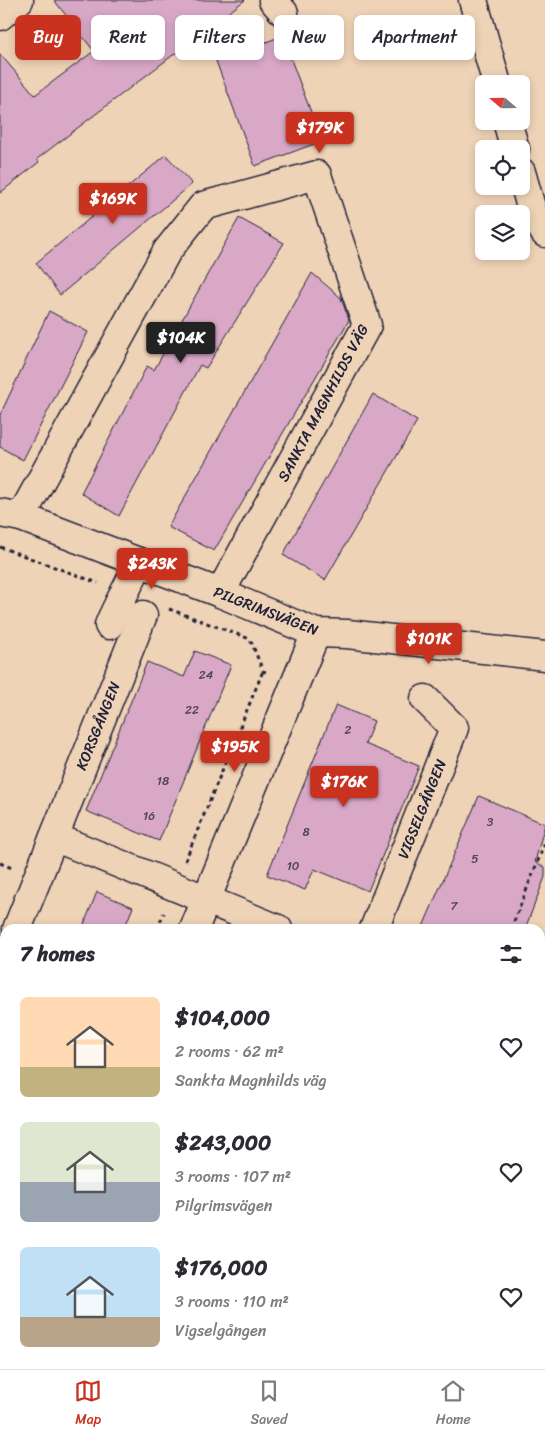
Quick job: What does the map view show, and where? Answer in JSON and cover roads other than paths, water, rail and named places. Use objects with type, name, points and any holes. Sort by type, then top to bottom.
[{"type":"street","points":[[0,16],[19,0]]},
{"type":"street","points":[[473,0],[494,75]]},
{"type":"street","name":"SANKTA MAGNHILDS VÄG","points":[[11,515],[167,251],[202,206],[317,175],[367,325],[220,592]]},
{"type":"street","points":[[528,195],[533,214],[545,234]]},
{"type":"street","name":"PILGRIMSVÄGEN","points":[[11,515],[220,592],[316,633],[347,634],[545,656]]},
{"type":"street","points":[[109,625],[120,597],[129,585],[139,562]]},
{"type":"street","name":"KORSGÅNGEN","points":[[19,924],[144,616]]},
{"type":"street","points":[[196,924],[316,633]]},
{"type":"street","name":"VIGSELGÅNGEN","points":[[376,924],[454,728],[425,699]]},
{"type":"street","points":[[54,837],[266,924]]}]
